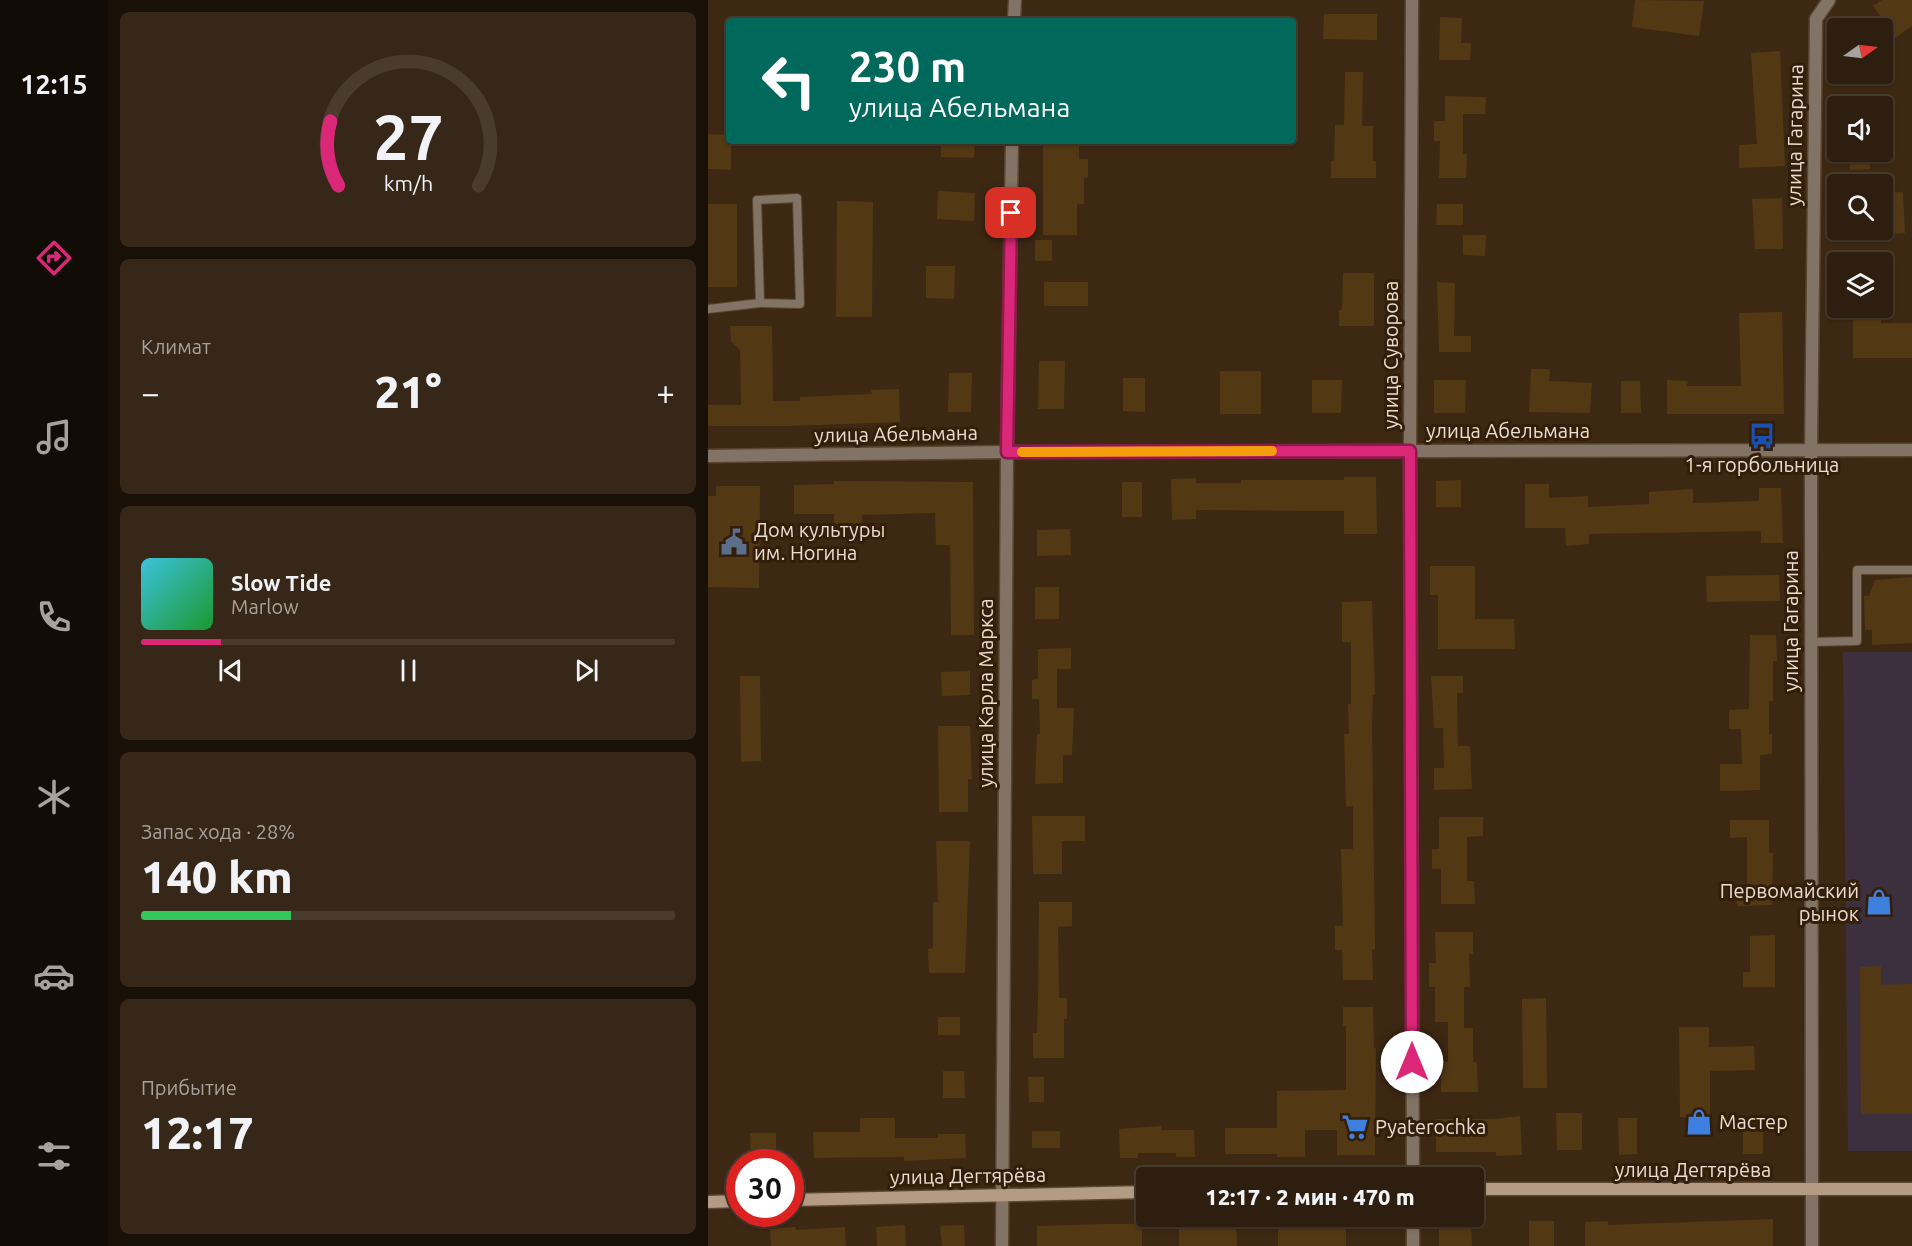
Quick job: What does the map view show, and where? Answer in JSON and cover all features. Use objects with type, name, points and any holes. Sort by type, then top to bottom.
[{"type":"main road","name":"улица Дегтярёва","points":[[1484,1189],[1912,1189]]},
{"type":"main road","name":"улица Дегтярёва","points":[[804,1200],[1136,1192]]},
{"type":"main road","points":[[708,1202],[726,1202]]},
{"type":"street","points":[[1014,18],[1015,0]]},
{"type":"street","name":"улица Суворова","points":[[1412,0],[1410,451],[1413,1167]]},
{"type":"street","name":"улица Гагарина","points":[[1812,1246],[1811,450],[1816,19],[1829,0]]},
{"type":"street","name":"улица Карла Маркса","points":[[1002,1246],[1007,452],[1012,144]]},
{"type":"street","name":"улица Абельмана","points":[[708,456],[1007,452],[1912,450]]},
{"type":"street","points":[[1413,1227],[1413,1246]]},
{"type":"lane","points":[[708,309],[760,303],[800,304],[798,198],[757,200],[760,303]]},
{"type":"lane","points":[[1811,642],[1857,641],[1857,570],[1912,570]]},
{"type":"shaded area","name":"Первомайский рынок","points":[[1843,652],[1912,652],[1912,1151],[1848,1151]]},
{"type":"building","points":[[1635,0],[1704,1],[1699,36],[1632,27]]},
{"type":"building","points":[[1882,0],[1912,0],[1912,26],[1895,38],[1893,18],[1881,18],[1873,6]]},
{"type":"building","points":[[1324,14],[1377,14],[1377,40],[1323,39]]},
{"type":"building","points":[[1440,17],[1462,18],[1461,43],[1471,43],[1470,60],[1439,60]]},
{"type":"building","points":[[1780,51],[1785,166],[1739,168],[1739,145],[1757,144],[1751,53]]},
{"type":"building","points":[[1345,72],[1363,72],[1362,126],[1373,126],[1373,161],[1376,161],[1376,178],[1331,178],[1335,125],[1344,125]]},
{"type":"building","points":[[1445,96],[1486,97],[1485,114],[1463,114],[1463,154],[1467,154],[1466,178],[1439,178],[1440,141],[1434,141],[1434,121],[1445,121]]},
{"type":"building","points":[[708,134],[726,135],[726,144],[731,144],[731,170],[708,169]]},
{"type":"building","points":[[941,144],[975,144],[974,158],[941,157]]},
{"type":"building","points":[[1043,144],[1079,144],[1079,159],[1088,159],[1088,178],[1084,178],[1084,204],[1077,204],[1077,235],[1043,235]]},
{"type":"building","points":[[1850,162],[1870,162],[1870,169],[1850,170]]},
{"type":"building","points":[[938,191],[975,193],[974,221],[937,219]]},
{"type":"building","points":[[1893,192],[1903,192],[1905,233],[1893,234]]},
{"type":"building","points":[[1782,198],[1783,249],[1755,249],[1752,199]]},
{"type":"building","points":[[837,201],[873,202],[872,317],[836,317]]},
{"type":"building","points":[[708,204],[737,204],[737,287],[708,287]]},
{"type":"building","points":[[1437,204],[1463,204],[1463,225],[1436,225]]},
{"type":"building","points":[[1463,235],[1486,235],[1485,256],[1463,255]]},
{"type":"building","points":[[1035,240],[1052,240],[1052,261],[1035,261]]},
{"type":"building","points":[[926,266],[955,266],[954,299],[926,298]]},
{"type":"building","points":[[1343,273],[1374,273],[1374,326],[1339,326]]},
{"type":"building","points":[[1044,282],[1088,282],[1088,306],[1044,306]]},
{"type":"building","points":[[1437,282],[1455,283],[1454,336],[1471,336],[1471,352],[1439,352]]},
{"type":"building","points":[[1782,312],[1784,414],[1667,414],[1667,380],[1688,381],[1687,386],[1741,386],[1739,313]]},
{"type":"building","points":[[1853,318],[1881,318],[1881,323],[1912,323],[1912,358],[1853,358]]},
{"type":"building","points":[[730,326],[772,326],[773,401],[800,401],[800,397],[872,394],[871,390],[899,389],[900,422],[708,426],[708,405],[741,405],[740,350],[731,341]]},
{"type":"building","points":[[1039,361],[1065,361],[1064,409],[1038,409]]},
{"type":"building","points":[[1531,369],[1550,369],[1549,381],[1592,383],[1590,413],[1529,412]]},
{"type":"building","points":[[1220,371],[1261,371],[1261,414],[1220,414]]},
{"type":"building","points":[[949,373],[972,373],[971,412],[948,412]]},
{"type":"building","points":[[1123,378],[1145,378],[1145,412],[1123,411]]},
{"type":"building","points":[[1312,380],[1342,380],[1341,413],[1312,413]]},
{"type":"building","points":[[1434,380],[1466,380],[1465,413],[1434,413]]},
{"type":"building","points":[[1621,381],[1640,381],[1641,413],[1621,413]]},
{"type":"building","points":[[1344,477],[1376,477],[1377,534],[1344,534],[1344,511],[1196,510],[1196,519],[1172,520],[1171,479],[1196,478],[1196,483],[1241,483],[1241,480],[1344,480]]},
{"type":"building","points":[[1461,480],[1461,507],[1436,507],[1436,481]]},
{"type":"building","points":[[834,481],[973,482],[974,635],[951,635],[950,545],[936,545],[935,513],[862,515],[862,524],[834,524],[834,514],[794,514],[794,485],[834,484]]},
{"type":"building","points":[[1122,482],[1142,482],[1142,517],[1122,517]]},
{"type":"building","points":[[1525,484],[1549,484],[1549,498],[1588,496],[1588,507],[1649,504],[1649,492],[1693,489],[1693,503],[1759,501],[1759,488],[1781,488],[1783,543],[1761,543],[1761,531],[1589,534],[1589,544],[1566,546],[1565,528],[1525,528]]},
{"type":"building","name":"Дом культуры им. Ногина","points":[[716,486],[760,486],[759,588],[708,587],[708,496],[716,496]]},
{"type":"building","points":[[1070,529],[1071,555],[1037,556],[1037,530]]},
{"type":"building","points":[[1430,566],[1475,566],[1475,619],[1514,619],[1515,649],[1438,649],[1438,595],[1430,595]]},
{"type":"building","points":[[1779,575],[1780,601],[1707,602],[1706,576]]},
{"type":"building","points":[[1912,577],[1912,643],[1872,645],[1872,630],[1865,630],[1864,596],[1869,596],[1875,580]]},
{"type":"building","points":[[1035,587],[1059,587],[1059,619],[1035,619]]},
{"type":"building","points":[[1372,601],[1375,695],[1373,695],[1372,726],[1375,949],[1372,949],[1373,980],[1343,980],[1342,950],[1335,950],[1335,926],[1343,926],[1341,849],[1353,849],[1353,806],[1346,807],[1344,734],[1349,734],[1351,642],[1342,642],[1342,602]]},
{"type":"building","points":[[1750,635],[1776,635],[1777,661],[1773,661],[1773,701],[1769,701],[1769,734],[1772,734],[1772,754],[1760,755],[1760,790],[1720,791],[1720,764],[1742,764],[1741,729],[1729,729],[1729,710],[1749,709]]},
{"type":"building","points":[[1071,648],[1071,669],[1057,669],[1057,708],[1074,708],[1072,755],[1063,755],[1063,783],[1035,784],[1037,734],[1040,734],[1039,699],[1032,699],[1032,680],[1038,679],[1038,649]]},
{"type":"building","points":[[970,671],[970,695],[942,696],[941,672]]},
{"type":"building","points":[[740,676],[760,676],[761,761],[741,762]]},
{"type":"building","points":[[1431,676],[1463,676],[1463,693],[1457,693],[1458,746],[1470,746],[1472,789],[1434,790],[1434,768],[1444,768],[1443,728],[1434,728]]},
{"type":"building","points":[[938,726],[970,726],[972,779],[968,779],[968,812],[939,812]]},
{"type":"building","points":[[1032,816],[1085,816],[1085,841],[1062,841],[1062,874],[1033,874]]},
{"type":"building","points":[[1439,817],[1483,817],[1483,836],[1467,837],[1467,881],[1474,881],[1475,904],[1441,904],[1441,869],[1432,869],[1432,849],[1439,849]]},
{"type":"building","points":[[1730,820],[1769,820],[1769,853],[1773,853],[1772,905],[1737,906],[1737,886],[1747,886],[1747,837],[1730,838]]},
{"type":"building","points":[[936,841],[970,841],[965,973],[929,973],[928,949],[933,948],[933,902],[938,902]]},
{"type":"building","points":[[1039,902],[1072,902],[1072,926],[1058,927],[1059,998],[1067,998],[1067,1019],[1064,1019],[1064,1058],[1033,1058],[1033,1033],[1037,1033]]},
{"type":"building","points":[[1435,932],[1473,932],[1473,954],[1469,954],[1470,987],[1464,987],[1464,1028],[1473,1028],[1473,1062],[1477,1062],[1478,1092],[1441,1092],[1441,1062],[1448,1062],[1448,1022],[1435,1022],[1435,987],[1429,987],[1429,963],[1436,963]]},
{"type":"building","points":[[1775,935],[1775,987],[1743,987],[1743,972],[1750,972],[1750,936]]},
{"type":"building","points":[[1881,966],[1881,985],[1912,984],[1912,1114],[1861,1114],[1860,967]]},
{"type":"building","points":[[1546,998],[1547,1088],[1523,1088],[1522,999]]},
{"type":"building","points":[[1343,1007],[1373,1007],[1374,1048],[1376,1048],[1375,1155],[1337,1155],[1337,1130],[1305,1130],[1305,1157],[1277,1157],[1277,1154],[1225,1154],[1225,1128],[1277,1128],[1277,1091],[1346,1090],[1346,1026],[1343,1026]]},
{"type":"building","points":[[938,1017],[960,1017],[960,1035],[938,1035]]},
{"type":"building","points":[[1679,1027],[1709,1027],[1709,1047],[1754,1046],[1755,1070],[1710,1071],[1710,1117],[1680,1117]]},
{"type":"building","points":[[943,1071],[964,1071],[965,1098],[943,1098]]},
{"type":"building","points":[[1028,1077],[1044,1077],[1044,1102],[1029,1102]]},
{"type":"building","points":[[1556,1113],[1582,1113],[1582,1150],[1557,1150]]},
{"type":"building","points":[[1520,1116],[1522,1155],[1496,1156],[1496,1152],[1436,1152],[1436,1119],[1494,1119]]},
{"type":"building","points":[[860,1118],[895,1118],[895,1138],[938,1138],[938,1134],[965,1134],[966,1158],[904,1161],[904,1157],[814,1158],[813,1132],[860,1132]]},
{"type":"building","points":[[1618,1118],[1637,1118],[1637,1154],[1619,1155]]},
{"type":"building","points":[[1161,1126],[1161,1130],[1194,1130],[1195,1157],[1176,1157],[1176,1153],[1138,1153],[1138,1158],[1120,1158],[1119,1129]]},
{"type":"building","points":[[1032,1131],[1060,1131],[1060,1148],[1032,1148]]},
{"type":"building","points":[[1743,1131],[1763,1131],[1763,1154],[1743,1154]]},
{"type":"building","points":[[750,1133],[776,1133],[776,1149],[751,1149]]},
{"type":"building","points":[[1773,1219],[1773,1246],[1585,1246],[1585,1222],[1608,1221],[1608,1225]]},
{"type":"building","points":[[1529,1221],[1554,1221],[1554,1246],[1529,1246]]},
{"type":"building","points":[[1136,1224],[1136,1227],[1142,1227],[1142,1246],[1037,1246],[1037,1226]]},
{"type":"building","points":[[905,1225],[906,1246],[877,1246],[876,1227]]},
{"type":"building","points":[[964,1225],[965,1246],[942,1246],[940,1226]]},
{"type":"building","points":[[845,1227],[846,1246],[771,1246],[770,1229]]},
{"type":"building","points":[[1179,1227],[1236,1227],[1237,1246],[1179,1246]]},
{"type":"building","points":[[1278,1227],[1346,1227],[1346,1246],[1278,1246]]},
{"type":"building","points":[[1439,1227],[1471,1227],[1472,1246],[1439,1246]]},
{"type":"slow traffic","points":[[1022,452],[1272,451]]},
{"type":"place","name":"1-я горбольница","points":[[1762,436]]},
{"type":"place","name":"Дом культуры им. Ногина","points":[[734,542]]},
{"type":"place","name":"Первомайский рынок","points":[[1879,902]]},
{"type":"place","name":"Мастер","points":[[1699,1122]]},
{"type":"place","name":"Pyaterochka","points":[[1355,1127]]},
{"type":"route","points":[[1011,213],[1007,452],[1410,451],[1412,1062]]}]
